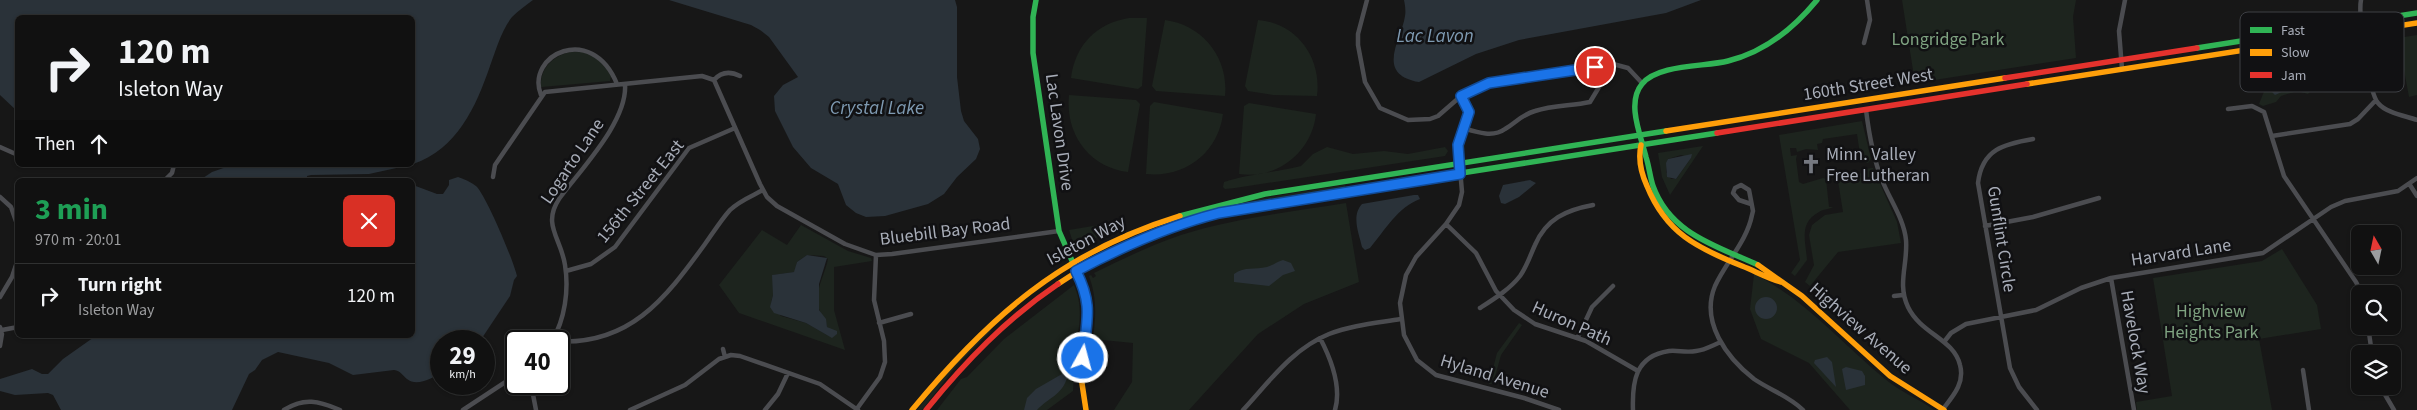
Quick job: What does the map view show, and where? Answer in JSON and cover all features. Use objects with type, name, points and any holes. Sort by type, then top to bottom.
[{"type":"main road","name":"Lac Lavon Drive","points":[[1036,0],[1033,18],[1033,53],[1059,230],[1086,294],[1089,308],[1081,372],[1086,410]]},
{"type":"main road","points":[[1642,83],[1664,71],[1728,61],[1750,54],[1789,31],[1817,0]]},
{"type":"main road","name":"160th Street West","points":[[2404,15],[2417,13]]},
{"type":"main road","name":"160th Street West","points":[[2404,25],[2417,23]]},
{"type":"main road","name":"160th Street West","points":[[1325,185],[2240,41]]},
{"type":"main road","name":"160th Street West","points":[[1325,195],[2240,51]]},
{"type":"main road","name":"Highview Avenue","points":[[1642,83],[1635,101],[1641,145],[1645,152],[1652,185],[1669,214],[1698,239],[1769,271],[1813,305],[1890,376],[1943,409]]},
{"type":"main road","name":"Highview Avenue","points":[[1641,145],[1638,154],[1644,177],[1661,215],[1678,235],[1688,242],[1730,262],[1785,283]]},
{"type":"main road","name":"Isleton Way","points":[[912,410],[943,370],[983,328],[1018,299],[1074,266],[1113,239],[1177,214],[1225,201],[1325,185]]},
{"type":"main road","name":"Isleton Way","points":[[926,410],[947,382],[982,344],[1074,266],[1182,223],[1246,207],[1325,195]]},
{"type":"street","points":[[1367,0],[1358,34],[1358,45],[1365,82],[1380,108],[1408,120],[1430,120],[1438,116],[1461,96],[1489,83],[1613,64],[1628,68],[1642,83]]},
{"type":"street","points":[[1864,43],[1870,20],[1867,0]]},
{"type":"street","points":[[2122,69],[2119,31],[2125,0]]},
{"type":"street","points":[[493,177],[495,165],[537,105],[541,95],[538,80],[544,66],[558,55],[574,49],[588,51],[598,56],[609,68],[617,84]]},
{"type":"street","points":[[1463,128],[1485,134],[1500,131],[1507,128],[1516,119],[1536,110],[1590,102],[1613,64]]},
{"type":"street","points":[[541,95],[548,91],[698,76],[714,80],[722,73],[734,73],[740,76]]},
{"type":"street","name":"Bluebill Bay Road","points":[[714,80],[763,190],[770,200],[852,247],[876,255],[1059,230]]},
{"type":"street","name":"Logarto Lane","points":[[557,330],[564,311],[566,270],[552,224],[552,209],[619,117],[624,98],[625,84]]},
{"type":"street","points":[[2373,92],[2376,100],[2383,107],[2417,120]]},
{"type":"street","name":"Hyland Avenue","points":[[1461,96],[1469,112],[1458,145],[1462,192],[1459,205],[1446,224],[1422,250],[1410,268],[1401,294],[1401,319],[1411,353],[1420,364],[1432,372],[1559,410]]},
{"type":"street","points":[[2272,136],[2350,124],[2358,119],[2376,100]]},
{"type":"street","points":[[2228,109],[2252,106],[2260,108],[2266,114],[2284,176],[2356,285]]},
{"type":"street","points":[[1866,110],[1872,149],[1881,177],[1904,231],[1906,250],[1902,278],[1903,295],[1908,309],[1927,332],[1944,342],[1956,355],[1961,374],[1958,389],[1943,409]]},
{"type":"street","name":"156th Street East","points":[[566,270],[591,264],[615,247],[689,148],[735,128]]},
{"type":"street","name":"Gunflint Circle","points":[[2033,139],[2004,145],[1997,149],[1981,167],[1978,187],[2011,372],[2019,387],[2037,410]]},
{"type":"street","points":[[0,147],[15,154]]},
{"type":"street","points":[[167,178],[172,173],[174,167]]},
{"type":"street","name":"Harvard Lane","points":[[1944,342],[1950,334],[1966,324],[2036,310],[2086,286],[2111,278],[2260,254],[2338,204],[2390,193],[2410,185],[2417,178]]},
{"type":"street","points":[[1751,204],[1736,198],[1733,193],[1735,188],[1741,185],[1746,186],[1751,204],[1752,218],[1734,255],[1716,284],[1711,304],[1713,324],[1721,342],[1746,372],[1762,384],[1787,397],[1803,410]]},
{"type":"street","points":[[2410,185],[2417,196]]},
{"type":"street","points":[[570,341],[600,336],[623,328],[641,317],[673,289],[731,209],[763,190]]},
{"type":"street","points":[[0,197],[11,207],[15,218]]},
{"type":"street","points":[[1984,226],[2034,218],[2099,198]]},
{"type":"street","points":[[1480,308],[1499,295],[1521,275],[1546,227],[1564,212],[1593,205]]},
{"type":"street","name":"Huron Path","points":[[1446,224],[1476,253],[1499,295],[1529,322],[1578,337],[1638,371]]},
{"type":"street","points":[[630,410],[685,385],[724,357],[740,356],[827,387],[856,410],[880,378],[884,367],[885,347],[873,295],[876,255]]},
{"type":"street","points":[[0,297],[15,268]]},
{"type":"street","name":"Havelock Way","points":[[2111,278],[2134,410]]},
{"type":"street","points":[[1578,337],[1592,307],[1613,286]]},
{"type":"street","points":[[1894,296],[1903,295]]},
{"type":"street","points":[[879,323],[910,314]]},
{"type":"street","points":[[1243,410],[1289,360],[1320,338],[1347,329],[1401,319]]},
{"type":"street","points":[[0,346],[1,329],[15,327]]},
{"type":"street","points":[[1320,338],[1331,364],[1336,384],[1337,398],[1335,410]]},
{"type":"street","points":[[1633,410],[1632,389],[1638,371],[1649,359],[1661,353],[1674,350],[1696,351],[1721,342]]},
{"type":"street","points":[[723,349],[724,357]]},
{"type":"street","points":[[2303,370],[2310,410]]},
{"type":"street","points":[[765,410],[778,394],[788,373]]},
{"type":"street","points":[[463,410],[505,382]]},
{"type":"street","points":[[533,395],[536,410]]},
{"type":"street","points":[[2385,395],[2394,410]]},
{"type":"street","points":[[284,410],[297,403],[310,400],[319,401],[340,410]]},
{"type":"green space","name":"Longridge Park","points":[[1902,0],[2076,0],[2073,17],[2076,58],[1915,83]]},
{"type":"green space","points":[[1129,18],[1147,18],[1142,86],[1138,89],[1071,78],[1077,55],[1090,38],[1107,25]]},
{"type":"green space","points":[[1165,20],[1179,23],[1191,29],[1202,36],[1211,46],[1223,69],[1225,96],[1156,91],[1152,86]]},
{"type":"green space","points":[[1258,20],[1284,28],[1295,35],[1304,45],[1311,56],[1315,69],[1318,82],[1317,96],[1273,95],[1248,91],[1245,86]]},
{"type":"green space","points":[[2417,35],[2417,95],[2409,97],[2404,70],[2404,37]]},
{"type":"green space","points":[[574,51],[586,53],[596,58],[611,76],[610,81],[541,87],[543,74],[550,63],[560,56]]},
{"type":"green space","points":[[2264,92],[2294,92],[2281,96],[2276,102],[2263,106],[2259,104]]},
{"type":"green space","points":[[1069,95],[1136,100],[1140,104],[1128,172],[1114,169],[1102,163],[1091,156],[1082,146],[1071,123]]},
{"type":"green space","points":[[1154,102],[1223,114],[1220,128],[1207,151],[1186,167],[1174,172],[1146,174],[1150,106]]},
{"type":"green space","points":[[1249,103],[1316,114],[1308,140],[1300,151],[1279,168],[1253,175],[1239,174],[1244,106]]},
{"type":"green space","points":[[1862,121],[1871,159],[1868,163],[1861,161],[1857,134],[1823,139],[1822,143],[1817,144],[1818,150],[1806,149],[1797,152],[1796,148],[1790,148],[1791,156],[1797,155],[1799,182],[1803,184],[1823,178],[1826,179],[1829,207],[1833,207],[1812,216],[1808,222],[1805,233],[1807,260],[1795,276],[1791,273],[1800,260],[1779,135]]},
{"type":"green space","points":[[1703,146],[1670,195],[1662,177],[1658,153]],"holes":[[[1681,155],[1691,158],[1676,179],[1671,179],[1666,172],[1668,159]]]},
{"type":"green space","points":[[1327,147],[1353,154],[1384,151],[1408,154],[1445,147],[1448,151],[1445,156],[1235,188],[1225,189],[1223,187],[1224,182],[1233,179],[1301,166],[1313,154]]},
{"type":"green space","points":[[1873,168],[1897,222],[1901,243],[1838,252],[1810,286],[1805,282],[1814,265],[1809,235],[1812,225],[1825,215],[1843,212],[1838,181],[1834,180],[1834,174],[1836,173],[1837,177],[1863,173],[1864,169]]},
{"type":"green space","points":[[1345,185],[1345,188],[1245,204],[1170,224],[1168,221],[1232,203]]},
{"type":"green space","points":[[1346,203],[1359,282],[1304,304],[1258,334],[1189,410],[1114,410],[1132,382],[1133,343],[1093,339],[1095,307],[1089,276],[1091,275],[1093,278],[1096,276],[1094,273],[1137,252],[1201,229],[1263,216]]},
{"type":"green space","points":[[1117,222],[1111,225],[1109,231],[1075,249],[1069,230]]},
{"type":"green space","points":[[801,225],[848,251],[871,258],[872,261],[834,267],[834,310],[845,350],[739,313],[719,285],[762,230],[787,245]],"holes":[[[807,255],[824,256],[828,259],[817,297],[819,309],[827,327],[832,330],[829,336],[806,323],[781,316],[771,303],[773,275],[795,272],[797,262]]]},
{"type":"green space","name":"Highview Heights Park","points":[[2282,249],[2317,305],[2321,329],[2259,339],[2272,410],[2137,410],[2136,402],[2172,396],[2153,278],[2262,261]]},
{"type":"green space","points":[[1754,274],[1773,284],[1807,309],[1891,384],[1934,410],[1850,410],[1809,363],[1761,339],[1750,309]]},
{"type":"green space","points":[[1074,285],[1078,295],[1080,314],[1074,363],[1073,391],[1047,410],[937,410],[961,379],[967,377],[1004,339]]},
{"type":"green space","points":[[1519,323],[1522,325],[1501,355],[1493,384],[1489,384],[1497,353]]},
{"type":"green space","points":[[988,329],[991,331],[957,365],[922,410],[917,410],[952,366]]},
{"type":"water","points":[[0,0],[533,0],[512,17],[505,28],[478,96],[463,125],[442,148],[415,163],[415,15],[15,15],[15,109],[0,95]]},
{"type":"water","name":"Crystal Lake","points":[[669,0],[955,0],[957,7],[957,77],[961,111],[964,121],[978,139],[980,149],[976,159],[957,177],[944,194],[928,204],[885,216],[866,217],[856,213],[846,205],[838,184],[811,168],[793,147],[775,111],[774,96],[783,85],[798,77],[769,37],[751,25]]},
{"type":"water","name":"Lac Lavon","points":[[1404,0],[1701,0],[1666,13],[1519,40],[1476,54],[1419,82],[1405,78],[1397,72],[1394,64],[1396,45],[1405,16]]},
{"type":"water","points":[[1692,154],[1676,179],[1667,177],[1666,163],[1668,159]]},
{"type":"water","points":[[226,167],[401,167],[369,174],[311,175],[307,176],[307,178],[203,178],[212,172]]},
{"type":"water","points":[[458,177],[476,186],[481,192],[511,257],[517,276],[514,280],[510,296],[487,330],[430,330],[430,378],[415,382],[394,370],[353,375],[329,363],[278,352],[262,360],[255,370],[249,374],[232,410],[61,410],[53,395],[48,393],[15,395],[0,391],[0,379],[32,369],[42,374],[48,374],[63,359],[93,338],[415,338],[415,186],[437,194],[443,194],[449,185],[449,180]]},
{"type":"water","points":[[1530,180],[1536,183],[1519,197],[1505,204],[1501,203],[1499,196],[1503,185]]},
{"type":"water","points":[[1418,195],[1420,199],[1398,213],[1370,248],[1365,250],[1362,247],[1356,219],[1362,204]]},
{"type":"water","points":[[807,255],[827,258],[819,284],[819,310],[826,319],[827,327],[837,331],[837,334],[832,338],[806,323],[774,313],[770,307],[773,295],[772,275],[794,272],[797,262]]},
{"type":"water","points":[[1283,260],[1291,263],[1295,271],[1283,275],[1269,286],[1234,282],[1234,274],[1238,272],[1246,269],[1267,267]]},
{"type":"water","points":[[1762,297],[1770,297],[1777,304],[1777,312],[1770,319],[1762,319],[1755,312],[1755,304]]},
{"type":"water","points":[[1827,357],[1832,362],[1836,387],[1814,363],[1815,360]]},
{"type":"water","points":[[1846,367],[1862,371],[1865,376],[1865,385],[1846,390],[1842,369]]},
{"type":"water","points":[[1062,374],[1067,378],[1065,384],[1058,392],[1037,410],[1024,410],[1027,398],[1036,389]]},
{"type":"traffic: fast","points":[[1036,0],[1033,17],[1033,53],[1059,231],[1084,288],[1088,304],[1086,325]]},
{"type":"traffic: fast","points":[[1758,265],[1696,236],[1671,216],[1653,186],[1638,130],[1635,100],[1642,84],[1659,73],[1682,67],[1728,61],[1754,52],[1778,38],[1799,20],[1817,0]]},
{"type":"traffic: fast","points":[[2404,15],[2417,13]]},
{"type":"traffic: fast","points":[[2197,48],[2240,41]]},
{"type":"traffic: fast","points":[[1180,216],[1265,194],[1666,131]]},
{"type":"traffic: fast","points":[[1340,192],[1717,133]]},
{"type":"traffic: slow","points":[[2404,25],[2417,23]]},
{"type":"traffic: slow","points":[[2027,84],[2240,51]]},
{"type":"traffic: slow","points":[[1666,131],[2005,78]]},
{"type":"traffic: slow","points":[[1641,145],[1640,161],[1645,181],[1655,202],[1674,227],[1685,237],[1711,253],[1781,282]]},
{"type":"traffic: slow","points":[[1058,284],[1124,247],[1193,222],[1265,205],[1340,192]]},
{"type":"traffic: slow","points":[[912,410],[970,346],[1000,317],[1031,292],[1099,248],[1180,216]]},
{"type":"traffic: slow","points":[[1758,265],[1802,296],[1890,376],[1944,410]]},
{"type":"traffic: slow","points":[[1086,325],[1081,377],[1086,410]]},
{"type":"traffic: jam","points":[[2005,78],[2197,48]]},
{"type":"traffic: jam","points":[[1717,133],[2027,84]]},
{"type":"traffic: jam","points":[[926,410],[987,342],[1039,297],[1058,284]]},
{"type":"place","name":"Minn. Valley Free Lutheran","points":[[1811,164]]},
{"type":"route","points":[[1083,358],[1089,308],[1084,288],[1076,271],[1142,238],[1182,223],[1219,213],[1460,174],[1458,145],[1469,112],[1461,96],[1489,83],[1595,67]]}]
